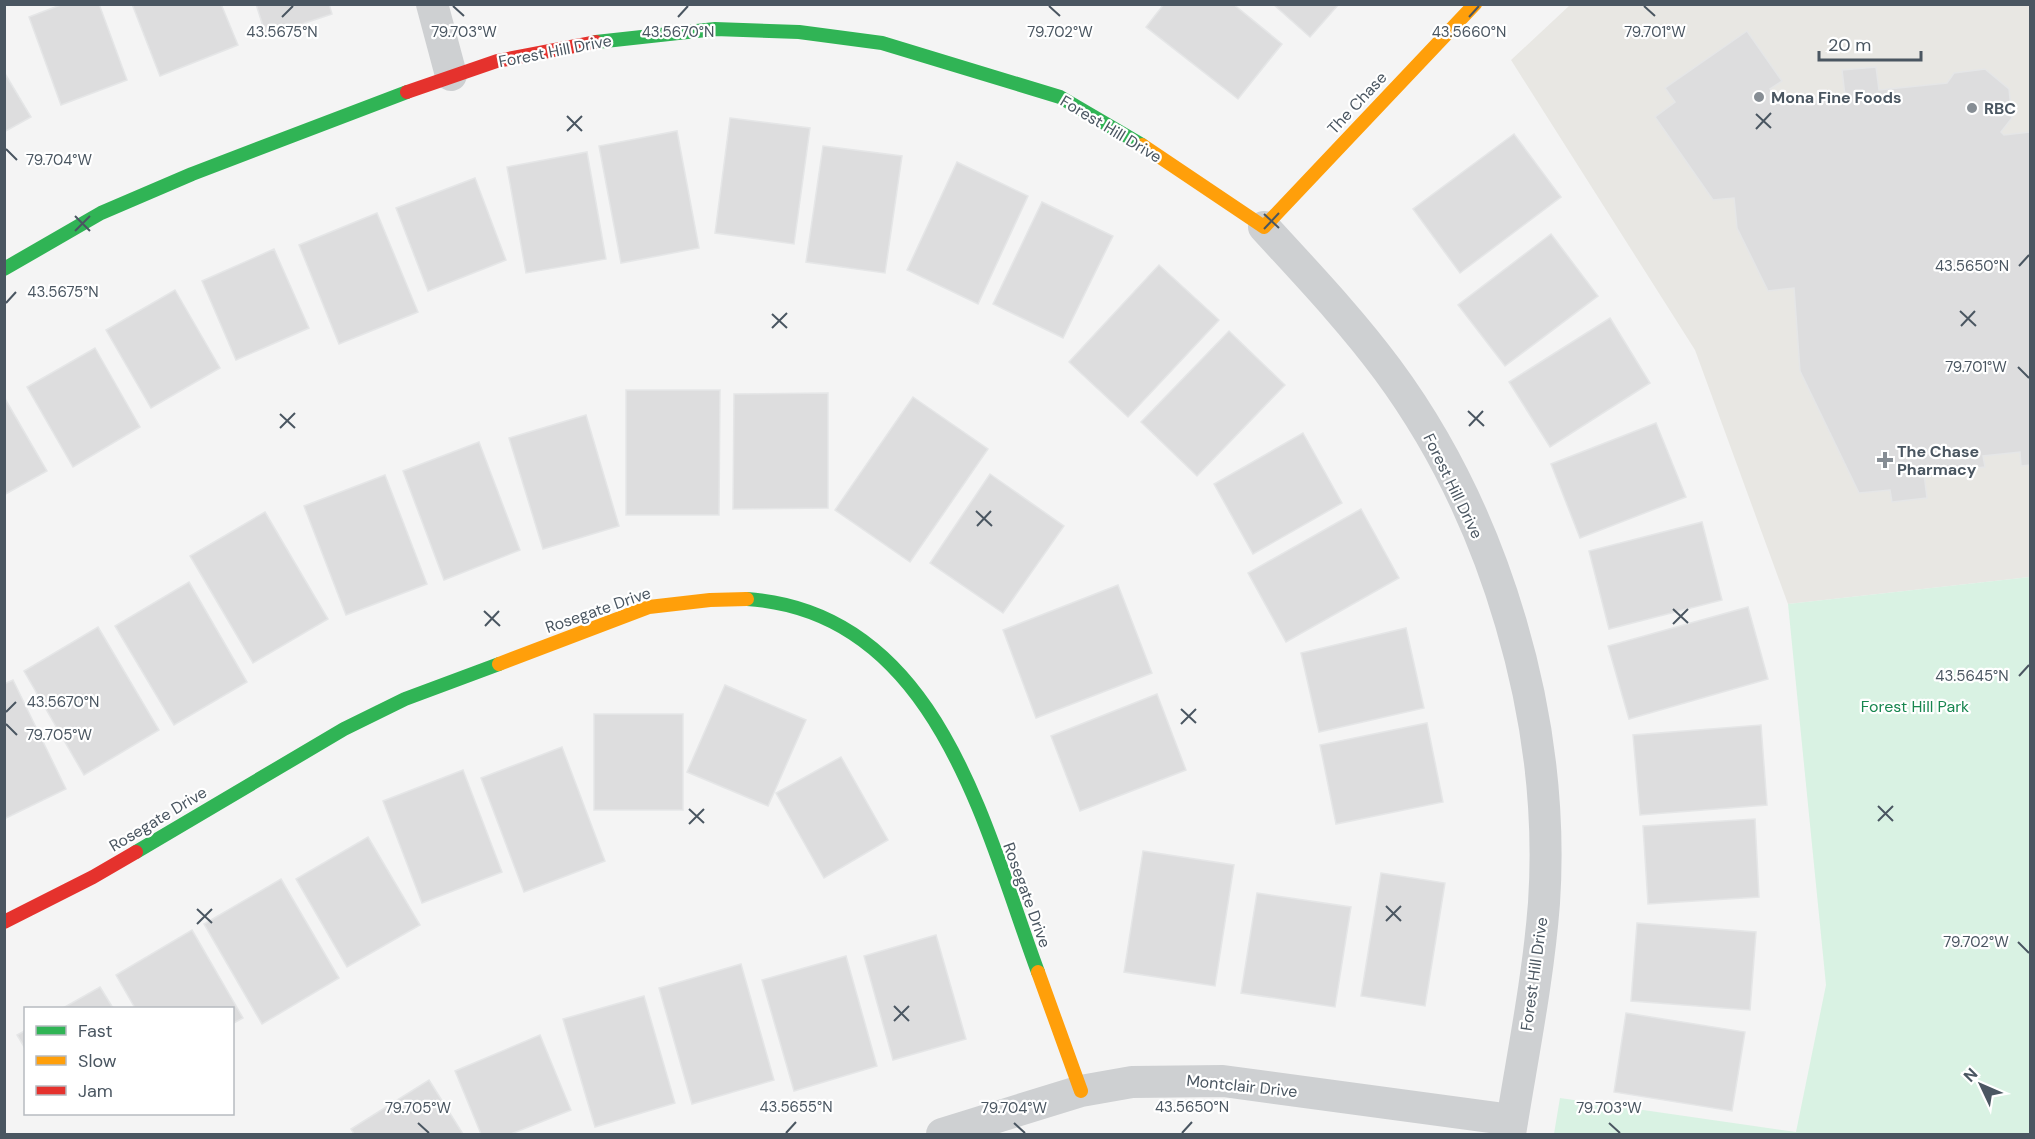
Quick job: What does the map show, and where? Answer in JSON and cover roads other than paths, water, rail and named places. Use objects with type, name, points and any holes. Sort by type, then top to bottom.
[{"type":"street","points":[[432,4],[451,75]]},
{"type":"street","name":"The Chase","points":[[1263,227],[1458,19],[1475,4]]},
{"type":"street","name":"Forest Hill Drive","points":[[4,269],[101,213],[172,183],[451,75],[497,61],[582,43],[715,29],[799,32],[882,43],[1060,97],[1145,147],[1263,227],[1323,290],[1388,370],[1438,449],[1465,503],[1505,601],[1524,673],[1535,730],[1544,837],[1544,902],[1537,968],[1511,1127]]},
{"type":"street","name":"Rosegate Drive","points":[[4,922],[93,877],[344,729],[405,699],[649,607],[718,600],[772,602],[813,614],[851,634],[878,654],[907,681],[936,719],[964,770],[1081,1091]]},
{"type":"street","name":"Montclair Drive","points":[[942,1134],[1081,1091],[1132,1082],[1222,1081],[1511,1127]]},
{"type":"place","name":"Mona Fine Foods","points":[[1759,97]]},
{"type":"place","name":"RBC","points":[[1972,108]]},
{"type":"place","name":"The Chase Pharmacy","points":[[1885,460]]},
{"type":"park label","name":"Forest Hill Park","points":[[1915,706]]}]
